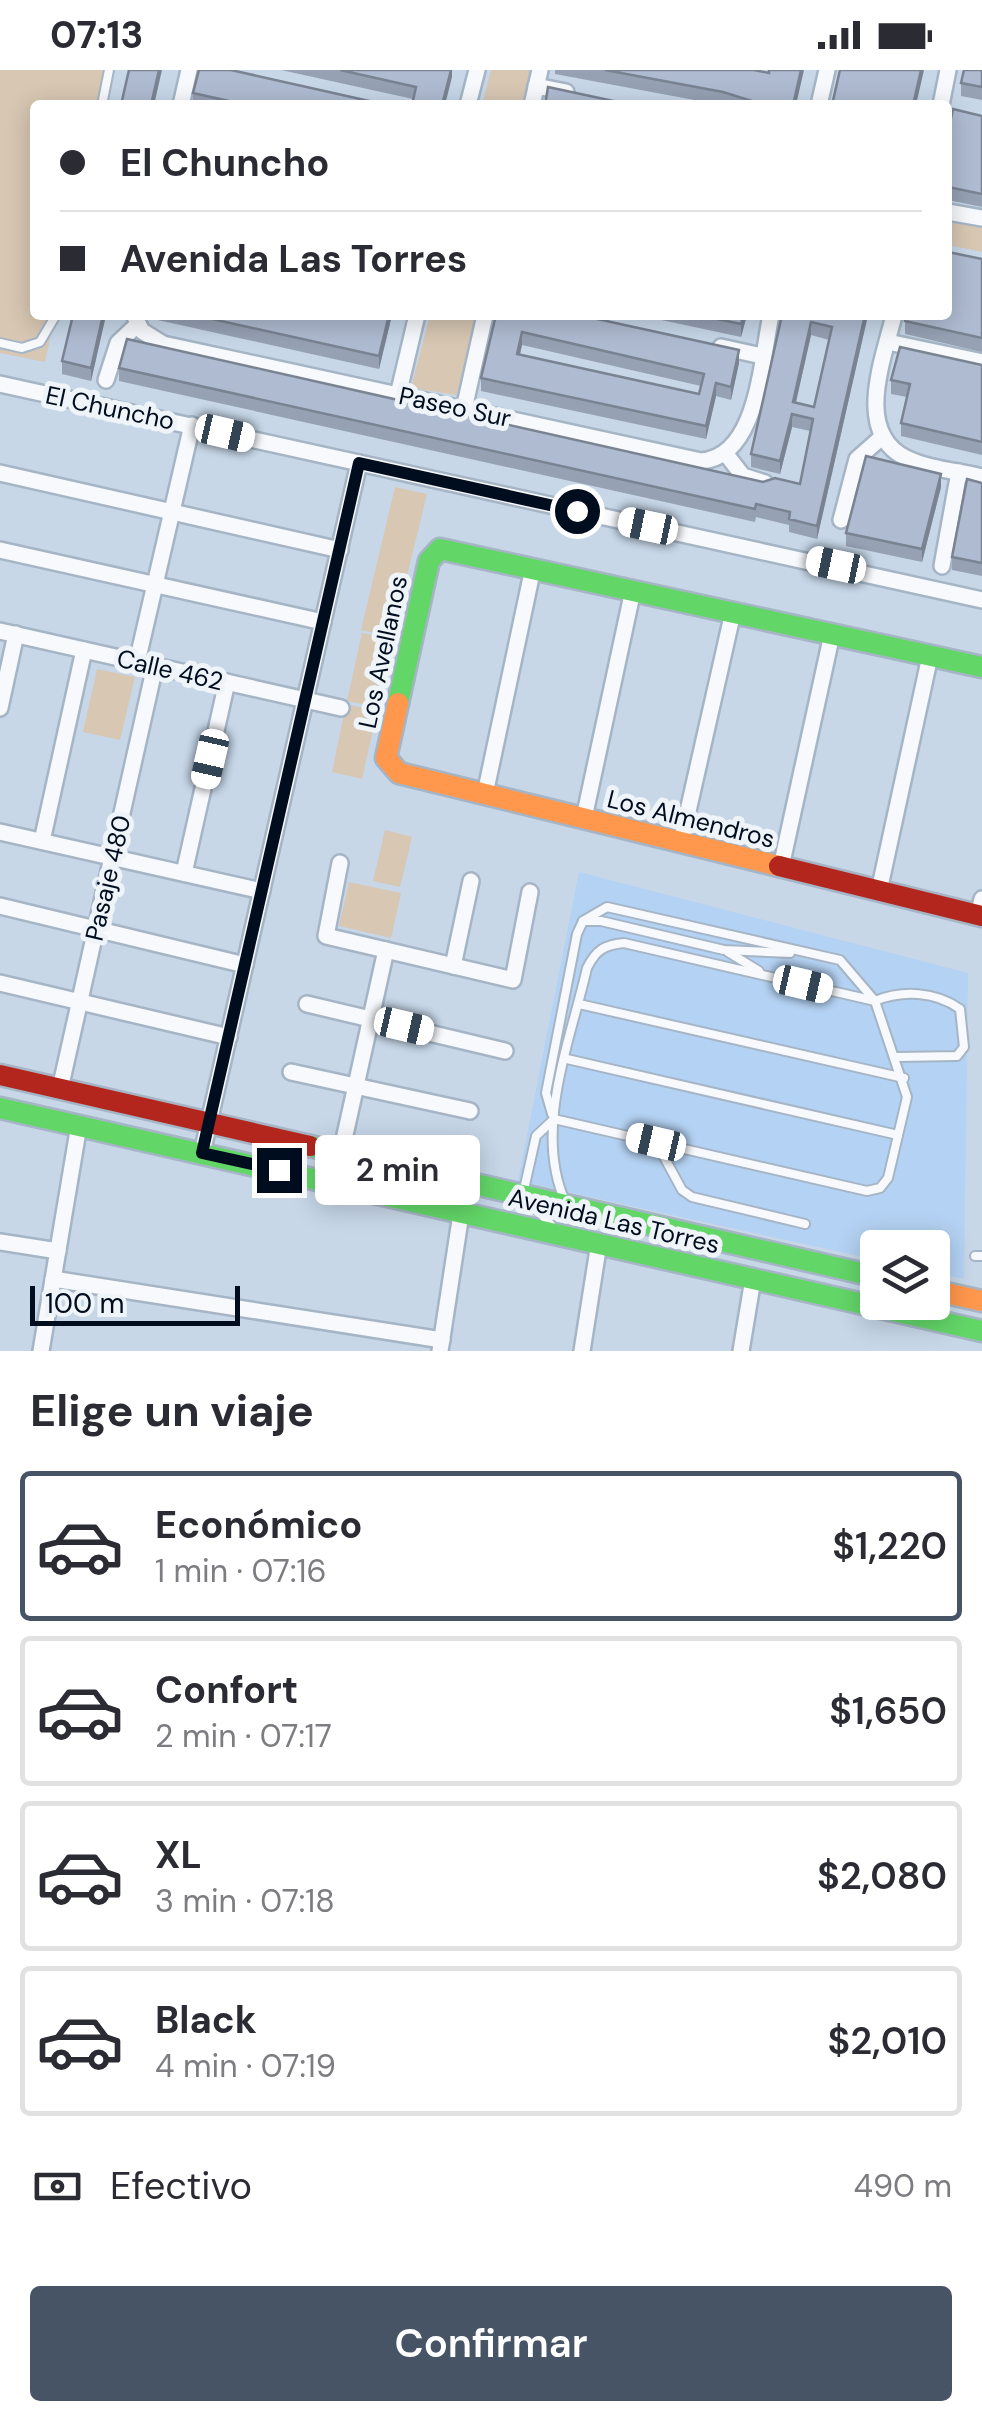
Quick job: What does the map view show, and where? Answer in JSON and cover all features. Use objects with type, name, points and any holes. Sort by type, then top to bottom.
[{"type":"main road","name":"Los Avellanos","points":[[389,766],[387,754],[429,561],[436,551],[449,549],[533,568]]},
{"type":"main road","points":[[533,568],[982,667]]},
{"type":"main road","name":"Los Almendros","points":[[389,766],[484,794],[681,842],[981,910]]},
{"type":"main road","name":"Avenida Las Torres","points":[[0,1075],[860,1273]]},
{"type":"main road","name":"Avenida Las Torres","points":[[0,1108],[982,1332]]},
{"type":"main road","points":[[954,1325],[971,1298]]},
{"type":"street","points":[[182,100],[190,70]]},
{"type":"street","points":[[820,100],[827,70]]},
{"type":"street","points":[[942,100],[948,70]]},
{"type":"street","points":[[469,100],[473,71]]},
{"type":"street","points":[[538,78],[591,97]]},
{"type":"street","points":[[952,111],[965,113]]},
{"type":"street","points":[[952,213],[982,218]]},
{"type":"street","points":[[106,380],[118,344],[136,320]]},
{"type":"street","name":"Paseo Sur","points":[[136,320],[163,344],[692,460],[710,460],[726,454]]},
{"type":"street","points":[[398,395],[416,320]]},
{"type":"street","points":[[464,409],[484,320]]},
{"type":"street","points":[[767,484],[744,476],[726,454],[746,428],[771,320]]},
{"type":"street","points":[[893,320],[875,405],[883,436],[903,457],[982,477]]},
{"type":"street","points":[[888,342],[982,362]]},
{"type":"street","points":[[706,344],[762,356]]},
{"type":"street","name":"El Chuncho","points":[[0,384],[982,600]]},
{"type":"street","points":[[138,662],[192,425]]},
{"type":"street","points":[[841,520],[857,460],[883,436]]},
{"type":"street","points":[[202,1153],[359,463]]},
{"type":"street","points":[[942,566],[959,472]]},
{"type":"street","points":[[0,473],[340,550]]},
{"type":"street","points":[[0,550],[323,622]]},
{"type":"street","points":[[484,794],[533,568]]},
{"type":"street","points":[[584,818],[633,590]]},
{"type":"street","points":[[681,842],[733,612]]},
{"type":"street","points":[[0,708],[8,633]]},
{"type":"street","name":"Calle 462","points":[[8,633],[341,708]]},
{"type":"street","points":[[781,866],[832,634]]},
{"type":"street","points":[[42,842],[84,650]]},
{"type":"street","points":[[880,890],[930,656]]},
{"type":"street","name":"Pasaje 480","points":[[60,1089],[155,666]]},
{"type":"street","points":[[184,873],[226,682]]},
{"type":"street","points":[[0,832],[262,890]]},
{"type":"street","points":[[340,863],[326,936],[513,980],[530,892]]},
{"type":"street","points":[[452,966],[471,881]]},
{"type":"street","points":[[0,906],[245,964]]},
{"type":"street","points":[[341,1152],[386,950]]},
{"type":"street","points":[[0,983],[228,1037]]},
{"type":"street","points":[[308,1004],[505,1050]]},
{"type":"street","points":[[291,1072],[470,1111]]},
{"type":"street","points":[[41,1351],[79,1125]]},
{"type":"street","points":[[53,1279],[441,1346],[466,1181]]},
{"type":"street","points":[[0,1242],[58,1251]]},
{"type":"street","points":[[582,1351],[599,1243]]},
{"type":"street","points":[[742,1351],[753,1279]]},
{"type":"lane","points":[[103,100],[109,70]]},
{"type":"lane","points":[[0,343],[22,348],[40,342],[53,320]]},
{"type":"lane","points":[[607,907],[840,960],[875,1001],[907,1096],[888,1178],[880,1188],[868,1191],[554,1118],[546,1092],[583,921],[607,907]]},
{"type":"lane","points":[[583,921],[601,921],[724,950],[809,954]]},
{"type":"lane","points":[[566,1204],[556,1177],[554,1118],[587,968],[595,953],[607,944],[624,942],[875,1001],[900,991],[950,1002],[960,1009],[964,1047],[957,1056],[897,1057]]},
{"type":"lane","points":[[724,950],[766,976]]},
{"type":"lane","points":[[579,1004],[904,1078]]},
{"type":"lane","points":[[567,1059],[898,1136]]},
{"type":"lane","points":[[554,1118],[536,1136],[523,1194],[562,1235]]},
{"type":"lane","points":[[656,1142],[682,1190],[692,1197],[805,1224]]},
{"type":"shaded area","points":[[0,70],[106,70],[100,100],[30,100],[30,320],[54,320],[45,362],[0,353]]},
{"type":"shaded area","points":[[491,70],[530,70],[523,100],[483,100]]},
{"type":"shaded area","points":[[952,221],[982,226],[982,252],[952,246]]},
{"type":"shaded area","points":[[429,320],[474,320],[457,395],[411,388]]},
{"type":"shaded area","points":[[395,487],[427,494],[392,637],[361,630]]},
{"type":"shaded area","points":[[362,633],[392,639],[378,707],[347,701]]},
{"type":"shaded area","points":[[97,669],[135,677],[120,740],[83,732]]},
{"type":"shaded area","points":[[346,704],[377,711],[362,779],[332,772]]},
{"type":"shaded area","points":[[385,830],[412,837],[400,887],[373,881]]},
{"type":"shaded area","points":[[579,872],[968,973],[964,1279],[950,1276],[950,1230],[860,1230],[860,1256],[518,1181]]},
{"type":"shaded area","points":[[349,882],[401,893],[391,938],[339,926]]},
{"type":"building","points":[[129,70],[159,70],[152,100],[122,100]]},
{"type":"building","points":[[199,70],[231,70],[365,100],[224,100],[193,93]]},
{"type":"building","points":[[340,70],[451,70],[443,100],[413,100],[416,87]]},
{"type":"building","points":[[605,70],[801,70],[794,100],[749,100]]},
{"type":"building","points":[[840,70],[921,70],[914,100],[833,100]]},
{"type":"building","points":[[964,70],[982,70],[982,87],[961,83]]},
{"type":"building","points":[[548,87],[609,100],[546,100]]},
{"type":"building","points":[[953,109],[982,116],[982,194],[952,188]]},
{"type":"building","points":[[952,253],[982,259],[982,338],[905,321],[952,320]]},
{"type":"building","points":[[72,320],[102,320],[91,368],[62,361]]},
{"type":"building","points":[[217,320],[388,320],[379,356]]},
{"type":"building","points":[[495,320],[602,320],[739,350],[731,387],[716,383],[706,426],[481,378]],"holes":[[[522,332],[704,374],[699,394],[517,354]]]},
{"type":"building","points":[[781,320],[864,320],[817,526],[789,519],[790,512],[756,504],[755,509],[119,368],[127,339],[763,482],[775,478],[800,484],[813,419],[792,414],[780,461],[751,454]],"holes":[[[811,322],[832,327],[814,407],[793,402]]]},
{"type":"building","points":[[900,347],[982,365],[982,442],[901,423],[910,384],[891,380]]},
{"type":"building","points":[[866,456],[941,474],[922,549],[846,533]]},
{"type":"building","points":[[967,479],[982,483],[982,563],[952,557]]},
{"type":"traffic: fast","points":[[398,703],[429,561],[440,549],[982,667]]},
{"type":"traffic: fast","points":[[0,1108],[982,1331]]},
{"type":"traffic: fast","points":[[310,1146],[860,1273]]},
{"type":"traffic: slow","points":[[398,703],[386,758],[399,773],[779,866]]},
{"type":"traffic: slow","points":[[950,1294],[982,1301]]},
{"type":"traffic: jam","points":[[779,866],[982,916]]},
{"type":"traffic: jam","points":[[0,1075],[310,1146]]},
{"type":"route","points":[[279,1170],[202,1153],[359,463],[577,511]]}]
